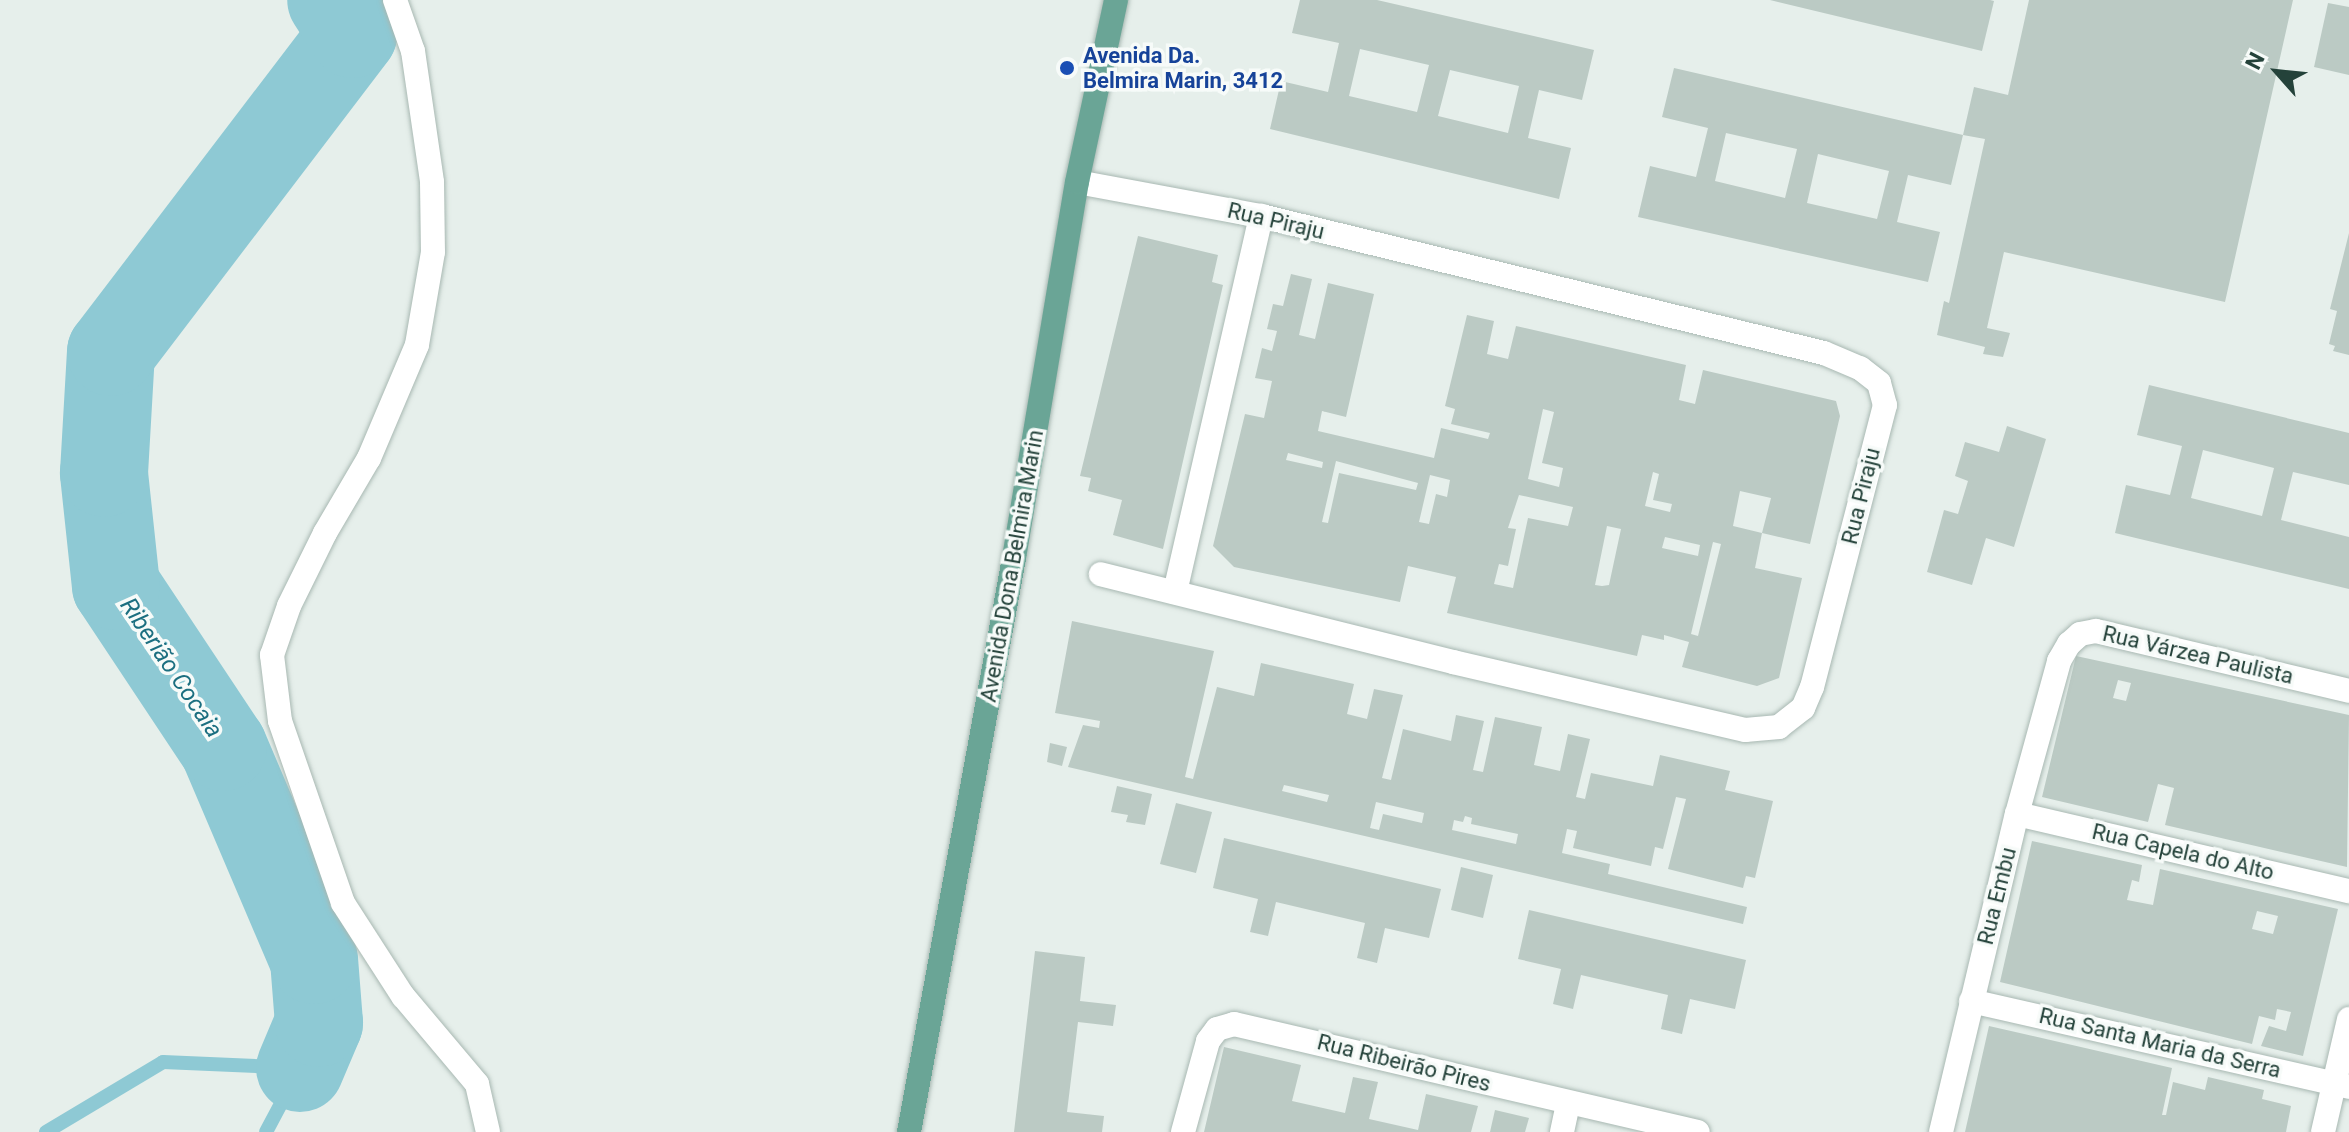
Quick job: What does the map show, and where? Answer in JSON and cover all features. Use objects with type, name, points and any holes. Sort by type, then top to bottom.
[{"type":"main road","name":"Avenida Dona Belmira Marin","points":[[909,1132],[1014,558],[1077,182],[1116,0]]},
{"type":"street","points":[[395,0],[413,51],[432,182],[433,252],[417,345],[369,458],[325,533],[289,606],[272,655],[280,721],[343,903],[403,996],[477,1084],[488,1132]]},
{"type":"street","name":"Rua Piraju","points":[[1077,182],[1261,216],[1824,353],[1860,368],[1879,383],[1885,405],[1812,687],[1803,708],[1779,727],[1745,730],[1453,662],[1101,574]]},
{"type":"street","points":[[1175,592],[1261,216]]},
{"type":"street","name":"Rua Várzea Paulista","points":[[2059,661],[2069,644],[2080,634],[2096,631],[2349,691]]},
{"type":"street","name":"Rua Embu","points":[[1941,1132],[2017,814],[2059,661]]},
{"type":"street","name":"Rua Capela do Alto","points":[[2017,814],[2349,891]]},
{"type":"street","name":"Rua Santa Maria da Serra","points":[[1971,1001],[2342,1085]]},
{"type":"street","points":[[2323,1132],[2342,1085],[2349,1019]]},
{"type":"street","name":"Rua Ribeirão Pires","points":[[1183,1132],[1208,1041],[1217,1029],[1234,1024],[1698,1132]]},
{"type":"street","points":[[1562,1132],[1568,1103]]},
{"type":"building","points":[[1300,0],[1377,0],[1594,50],[1582,100],[1539,90],[1528,138],[1571,148],[1559,199],[1270,129],[1281,81],[1328,92],[1339,43],[1292,33]],"holes":[[[1360,49],[1429,65],[1417,112],[1349,96]],[[1450,70],[1519,86],[1508,133],[1438,116]]]},
{"type":"building","points":[[1770,0],[1990,0],[1994,1],[1982,51]]},
{"type":"building","points":[[2029,0],[2293,0],[2225,302],[2004,252],[1987,328],[2010,333],[2003,357],[1983,354],[1985,347],[1937,335],[1944,301],[1949,303],[1985,139],[1963,135],[1974,87],[2008,95]]},
{"type":"building","points":[[2328,3],[2349,7],[2349,75],[2314,67]]},
{"type":"building","points":[[1674,68],[1963,135],[1951,185],[1908,175],[1897,222],[1940,232],[1928,282],[1638,217],[1650,166],[1696,177],[1708,128],[1662,117]],"holes":[[[1726,133],[1797,149],[1785,198],[1715,181]],[[1818,154],[1889,171],[1877,219],[1807,203]]]},
{"type":"building","points":[[2349,233],[2349,355],[2333,351],[2335,346],[2329,344],[2337,311],[2330,309]]},
{"type":"building","points":[[1138,236],[1218,255],[1212,282],[1223,285],[1163,549],[1113,535],[1122,500],[1088,491],[1091,478],[1080,476]]},
{"type":"building","points":[[1291,274],[1312,279],[1299,335],[1315,339],[1328,283],[1374,294],[1346,417],[1322,411],[1318,431],[1434,458],[1441,428],[1488,439],[1490,433],[1451,424],[1455,409],[1445,406],[1467,315],[1494,321],[1487,354],[1508,359],[1516,326],[1686,365],[1679,400],[1695,404],[1703,370],[1836,401],[1840,416],[1810,544],[1762,533],[1755,568],[1802,578],[1779,678],[1757,686],[1682,667],[1689,642],[1664,635],[1664,640],[1642,635],[1637,656],[1447,613],[1456,577],[1408,566],[1400,602],[1234,567],[1213,546],[1245,414],[1264,418],[1272,381],[1255,378],[1262,348],[1272,351],[1277,331],[1267,329],[1273,304],[1283,306]],"holes":[[[1543,409],[1554,412],[1542,463],[1563,468],[1559,487],[1528,479]],[[1288,453],[1323,462],[1322,468],[1286,460]],[[1336,461],[1418,483],[1416,490],[1339,473],[1328,523],[1322,522]],[[1653,472],[1659,474],[1653,500],[1672,504],[1670,512],[1645,506]],[[1430,475],[1450,480],[1447,497],[1436,494],[1429,524],[1419,522]],[[1740,491],[1771,498],[1762,533],[1733,526]],[[1519,495],[1573,507],[1568,526],[1528,518],[1513,588],[1494,584],[1499,564],[1508,566],[1516,529],[1508,528]],[[1607,526],[1621,529],[1609,585],[1595,585]],[[1665,537],[1700,545],[1698,556],[1662,548]],[[1713,542],[1721,544],[1698,636],[1691,634]]]},
{"type":"building","points":[[2149,385],[2349,433],[2349,485],[2293,472],[2281,520],[2349,537],[2349,589],[2115,533],[2126,485],[2170,495],[2182,446],[2137,435]],"holes":[[[2203,450],[2274,468],[2262,516],[2191,498]]]},
{"type":"building","points":[[2007,426],[2046,439],[2014,547],[1986,538],[1972,585],[1927,572],[1944,510],[1958,514],[1968,481],[1955,476],[1965,442],[1999,452]]},
{"type":"building","points":[[1072,621],[1214,651],[1185,777],[1193,779],[1217,687],[1254,696],[1261,663],[1354,684],[1347,714],[1367,719],[1374,689],[1403,695],[1382,778],[1391,780],[1403,729],[1451,741],[1456,715],[1484,721],[1473,770],[1483,772],[1495,717],[1542,727],[1534,765],[1560,771],[1568,734],[1590,739],[1576,797],[1585,799],[1591,773],[1653,786],[1660,755],[1730,771],[1725,790],[1773,801],[1755,878],[1746,876],[1743,888],[1668,869],[1686,799],[1676,797],[1663,849],[1655,847],[1651,866],[1573,848],[1577,831],[1567,829],[1562,853],[1610,864],[1608,874],[1747,907],[1743,924],[1068,767],[1083,725],[1099,728],[1100,721],[1055,713]],"holes":[[[1284,785],[1329,795],[1327,802],[1282,791]],[[1376,802],[1424,813],[1422,823],[1383,814],[1379,830],[1370,828]],[[1465,816],[1472,818],[1471,824],[1518,834],[1516,844],[1452,830],[1454,820],[1463,822]]]},
{"type":"building","points":[[2076,656],[2349,715],[2347,867],[2165,825],[2174,788],[2158,784],[2148,822],[2042,797]],"holes":[[[2118,680],[2131,683],[2126,701],[2113,698]]]},
{"type":"building","points":[[1050,743],[1067,747],[1062,766],[1047,762]]},
{"type":"building","points":[[1117,786],[1152,794],[1145,825],[1126,822],[1128,815],[1111,812]]},
{"type":"building","points":[[1176,803],[1212,812],[1196,873],[1160,864]]},
{"type":"building","points":[[1224,838],[1441,889],[1429,938],[1385,928],[1377,963],[1357,958],[1365,923],[1276,902],[1268,936],[1250,932],[1258,899],[1213,888]]},
{"type":"building","points":[[2032,841],[2142,865],[2139,882],[2132,880],[2127,900],[2153,905],[2160,869],[2338,909],[2303,1056],[2261,1046],[2269,1026],[2286,1031],[2291,1012],[2277,1009],[2275,1020],[2259,1016],[2252,1044],[2000,982]],"holes":[[[2257,911],[2278,916],[2273,934],[2252,929]]]},
{"type":"building","points":[[1461,867],[1493,875],[1483,918],[1451,910]]},
{"type":"building","points":[[1529,910],[1746,960],[1735,1009],[1690,999],[1682,1034],[1661,1029],[1668,995],[1581,975],[1573,1009],[1553,1004],[1561,969],[1518,959]]},
{"type":"building","points":[[1035,951],[1085,957],[1080,1001],[1116,1005],[1113,1026],[1078,1022],[1067,1112],[1104,1116],[1102,1132],[1014,1132]]},
{"type":"building","points":[[1989,1026],[2172,1068],[2162,1115],[2166,1115],[2173,1082],[2205,1090],[2208,1077],[2264,1090],[2262,1099],[2291,1106],[2286,1132],[1965,1132]]},
{"type":"building","points":[[1224,1047],[1301,1065],[1292,1101],[1345,1113],[1353,1077],[1378,1082],[1369,1119],[1418,1130],[1426,1094],[1478,1106],[1471,1132],[1204,1132]]},
{"type":"building","points":[[1495,1110],[1529,1118],[1525,1132],[1490,1132]]},
{"type":"waterway","name":"Riberião Cocaia","points":[[300,1068],[319,1023],[314,960],[223,747],[116,586],[104,473],[111,352],[353,34],[331,0]]},
{"type":"waterway","points":[[46,1132],[163,1062],[300,1068],[266,1132]]},
{"type":"place","name":"Avenida Da. Belmira Marin, 3412","points":[[1067,68]]}]
